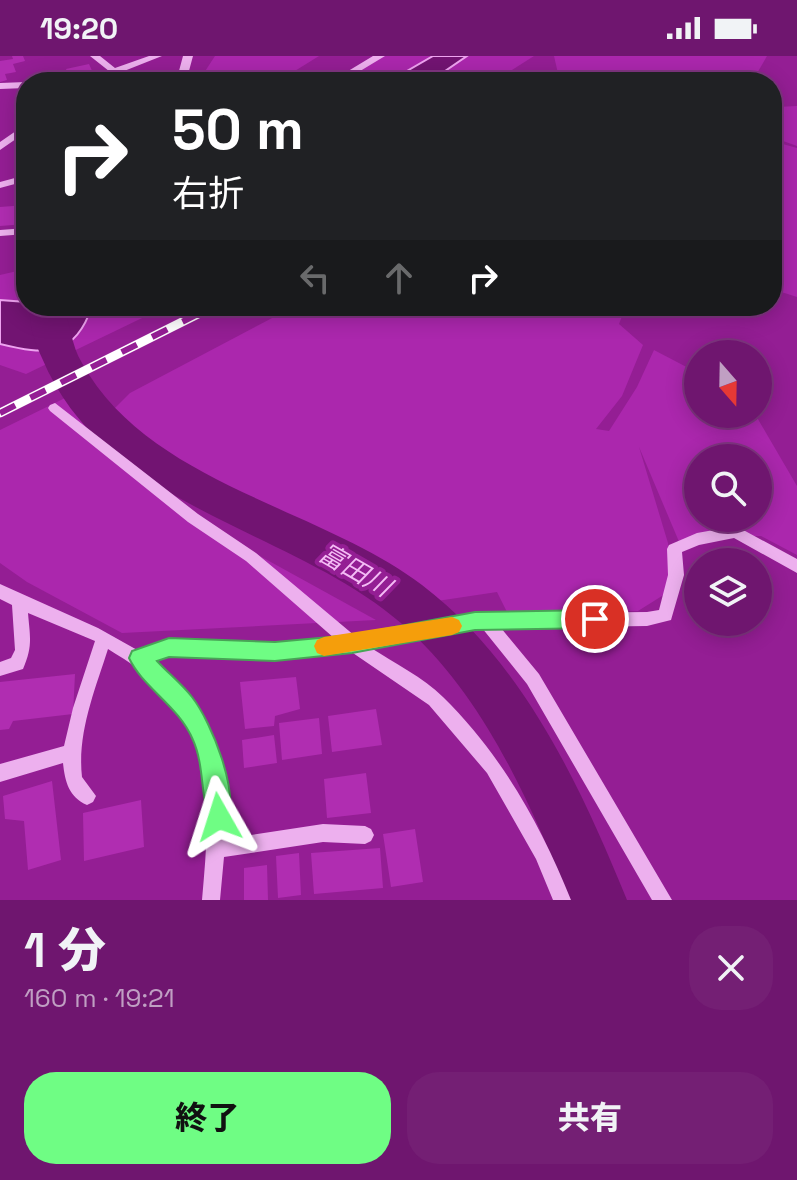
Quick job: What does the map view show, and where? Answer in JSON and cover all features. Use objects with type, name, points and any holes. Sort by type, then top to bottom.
[{"type":"street","points":[[95,56],[114,72],[157,56]]},
{"type":"street","points":[[352,72],[380,56]]},
{"type":"street","points":[[0,147],[16,135]]},
{"type":"street","points":[[55,408],[193,518],[251,557],[352,644],[435,700],[493,767],[543,853],[562,900]]},
{"type":"street","points":[[139,658],[169,648],[275,651],[352,644],[481,621],[647,619],[665,615],[676,575],[674,549],[697,539],[736,532],[797,567]]},
{"type":"street","points":[[0,591],[20,603],[104,638],[139,658],[184,703],[204,738],[215,778],[219,817],[211,900]]},
{"type":"street","points":[[0,669],[17,664],[23,650],[20,603]]},
{"type":"street","points":[[481,621],[533,679],[663,900]]},
{"type":"street","points":[[87,796],[77,789],[72,776],[73,752],[85,696],[104,638]]},
{"type":"street","points":[[0,773],[73,752]]},
{"type":"street","points":[[216,849],[323,833],[365,835]]},
{"type":"shaded area","points":[[215,56],[319,56],[293,72],[205,72]]},
{"type":"shaded area","points":[[373,56],[534,56],[509,72],[350,72]]},
{"type":"shaded area","points":[[433,56],[467,56],[444,72],[405,72]]},
{"type":"shaded area","points":[[554,56],[767,56],[758,72],[558,72]]},
{"type":"shaded area","points":[[797,106],[797,146],[782,141],[782,107]]},
{"type":"shaded area","points":[[782,144],[797,148],[797,297],[782,292]]},
{"type":"shaded area","points":[[16,271],[16,316],[146,316],[26,374],[0,365],[0,275]]},
{"type":"shaded area","points":[[0,300],[16,301],[16,316],[88,316],[77,335],[56,349],[31,350],[0,344]]},
{"type":"shaded area","points":[[276,316],[622,316],[619,324],[643,345],[622,396],[596,429],[609,431],[637,387],[654,350],[684,366],[684,428],[763,428],[797,486],[797,555],[761,536],[707,536],[680,544],[639,447],[668,543],[673,589],[638,611],[508,614],[497,592],[437,601],[322,535],[268,522],[205,481],[152,459],[110,413],[130,393]]},
{"type":"shaded area","points":[[65,398],[100,447],[180,512],[376,620],[122,633],[27,582],[0,563],[0,430]]},
{"type":"building","points":[[12,56],[23,56],[25,61],[13,64],[16,72],[5,74],[7,80],[0,82],[0,61],[13,59]]},
{"type":"building","points":[[89,64],[93,72],[67,72],[66,69]]},
{"type":"building","points":[[16,206],[16,225],[0,226],[0,207]]},
{"type":"building","points":[[75,674],[73,714],[13,721],[9,729],[0,730],[0,682]]},
{"type":"building","points":[[296,677],[300,709],[275,716],[274,726],[245,729],[240,682]]},
{"type":"building","points":[[376,709],[382,745],[332,752],[328,716]]},
{"type":"building","points":[[319,718],[322,754],[282,760],[279,723]]},
{"type":"building","points":[[274,735],[277,763],[244,768],[242,740]]},
{"type":"building","points":[[366,773],[371,813],[327,818],[324,779]]},
{"type":"building","points":[[52,781],[61,860],[28,870],[24,821],[5,819],[3,796]]},
{"type":"building","points":[[141,800],[144,847],[84,861],[83,813]]},
{"type":"building","points":[[415,829],[423,882],[391,887],[383,834]]},
{"type":"building","points":[[380,848],[383,888],[314,894],[311,853]]},
{"type":"building","points":[[299,853],[301,895],[278,898],[276,856]]},
{"type":"building","points":[[267,865],[268,900],[244,900],[244,868]]},
{"type":"waterway","name":"富田川","points":[[48,316],[52,340],[65,369],[84,397],[134,446],[217,500],[327,551],[380,581],[428,618],[458,649],[508,715],[528,750],[565,822],[599,900]]},
{"type":"railway","points":[[0,413],[194,316]]},
{"type":"slow traffic","points":[[324,646],[452,626]]},
{"type":"route","points":[[219,817],[215,778],[204,738],[184,703],[139,658],[169,648],[275,651],[352,644],[475,621],[595,619]]}]
